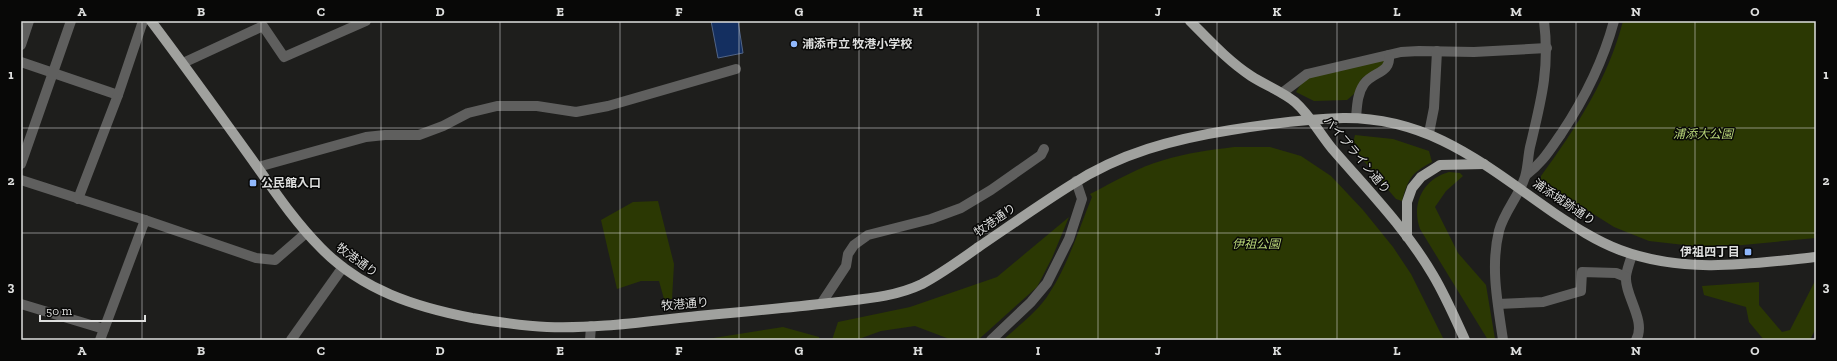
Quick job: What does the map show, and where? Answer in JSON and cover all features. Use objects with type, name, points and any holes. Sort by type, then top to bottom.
[{"type":"main road","name":"牧港通り","points":[[151,21],[184,63],[258,168],[306,232],[343,267],[374,288],[407,302],[444,312],[498,322],[543,327],[590,326],[821,304],[893,294],[923,283],[938,275],[1076,182],[1105,166],[1164,143],[1254,126],[1310,119]]},
{"type":"main road","name":"パイプライン通り","points":[[1190,21],[1232,62],[1250,75],[1282,93],[1295,103],[1310,119],[1326,141],[1376,198],[1407,237],[1433,275],[1465,340]]},
{"type":"main road","name":"浦添城跡通り","points":[[1310,119],[1356,118],[1389,123],[1429,134],[1450,143],[1484,164],[1578,229],[1613,248],[1632,255],[1671,263],[1717,266],[1816,257]]},
{"type":"main road","points":[[1407,237],[1407,202],[1412,188],[1421,177],[1440,165],[1484,164]]},
{"type":"street","points":[[21,45],[29,21]]},
{"type":"street","points":[[21,164],[71,21]]},
{"type":"street","points":[[78,200],[118,95],[143,21]]},
{"type":"street","points":[[184,63],[263,23],[284,57],[366,21]]},
{"type":"street","points":[[1503,340],[1495,267],[1499,232],[1502,221],[1526,175],[1528,156],[1546,77],[1547,48],[1544,21]]},
{"type":"street","points":[[1526,175],[1540,164],[1583,100],[1602,59],[1614,21]]},
{"type":"street","points":[[1282,93],[1307,74],[1401,52],[1474,52],[1547,48]]},
{"type":"street","points":[[1429,134],[1434,108],[1437,51]]},
{"type":"street","points":[[1356,118],[1359,95],[1363,84],[1370,77],[1387,68],[1389,55]]},
{"type":"street","points":[[21,62],[118,95]]},
{"type":"street","points":[[258,168],[366,137],[385,134],[419,135],[443,126],[468,113],[497,106],[537,106],[576,112],[608,106],[736,69]]},
{"type":"street","points":[[821,304],[846,266],[848,254],[854,245],[868,234],[931,219],[961,208],[991,190],[1041,155],[1044,149]]},
{"type":"street","points":[[21,180],[256,258],[275,260],[306,232]]},
{"type":"street","points":[[991,340],[1031,302],[1047,283],[1069,239],[1082,199],[1076,182]]},
{"type":"street","points":[[100,340],[145,220]]},
{"type":"street","points":[[1632,255],[1626,277],[1639,323],[1638,336],[1636,340]]},
{"type":"street","points":[[291,340],[343,267]]},
{"type":"street","points":[[1498,304],[1543,302],[1581,291],[1582,272],[1616,273],[1626,277]]},
{"type":"street","points":[[21,304],[104,329]]},
{"type":"street","points":[[590,326],[590,340]]},
{"type":"green space","name":"浦添大公園","points":[[1623,21],[1816,21],[1816,238],[1711,248],[1649,241],[1614,227],[1541,181],[1541,176],[1566,140],[1600,83],[1617,42]]},
{"type":"green space","points":[[1387,59],[1381,68],[1362,78],[1354,94],[1347,100],[1314,101],[1296,92],[1301,84],[1309,77]]},
{"type":"green space","points":[[1355,135],[1393,139],[1429,151],[1432,162],[1411,177],[1402,201],[1396,199],[1352,147]]},
{"type":"green space","name":"伊祖公園","points":[[1234,147],[1270,147],[1301,156],[1331,176],[1363,210],[1393,247],[1411,274],[1444,340],[1003,340],[1040,305],[1057,281],[1092,197],[1090,194],[1154,163],[1190,154]]},
{"type":"green space","points":[[1449,172],[1460,173],[1463,176],[1446,191],[1435,207],[1458,253],[1486,285],[1495,339],[1488,340],[1420,229],[1417,211],[1421,194],[1432,180]]},
{"type":"green space","points":[[658,201],[674,264],[672,299],[664,299],[659,281],[641,281],[617,289],[601,220],[633,202]]},
{"type":"green space","points":[[1069,217],[1052,258],[1037,287],[978,340],[952,340],[915,326],[881,331],[856,340],[832,340],[838,322],[910,307],[997,277]]},
{"type":"green space","points":[[1816,279],[1816,328],[1810,340],[1764,340],[1749,322],[1746,307],[1704,295],[1702,286],[1759,282],[1759,305],[1782,332],[1790,330]]},
{"type":"green space","points":[[783,327],[819,337],[820,340],[701,340]]},
{"type":"water","points":[[711,21],[738,21],[743,53],[718,58]]},
{"type":"place","name":"浦添市立 牧港小学校","points":[[794,44]]},
{"type":"place","name":"公民館入口","points":[[253,183]]},
{"type":"place","name":"伊祖四丁目","points":[[1748,252]]}]
